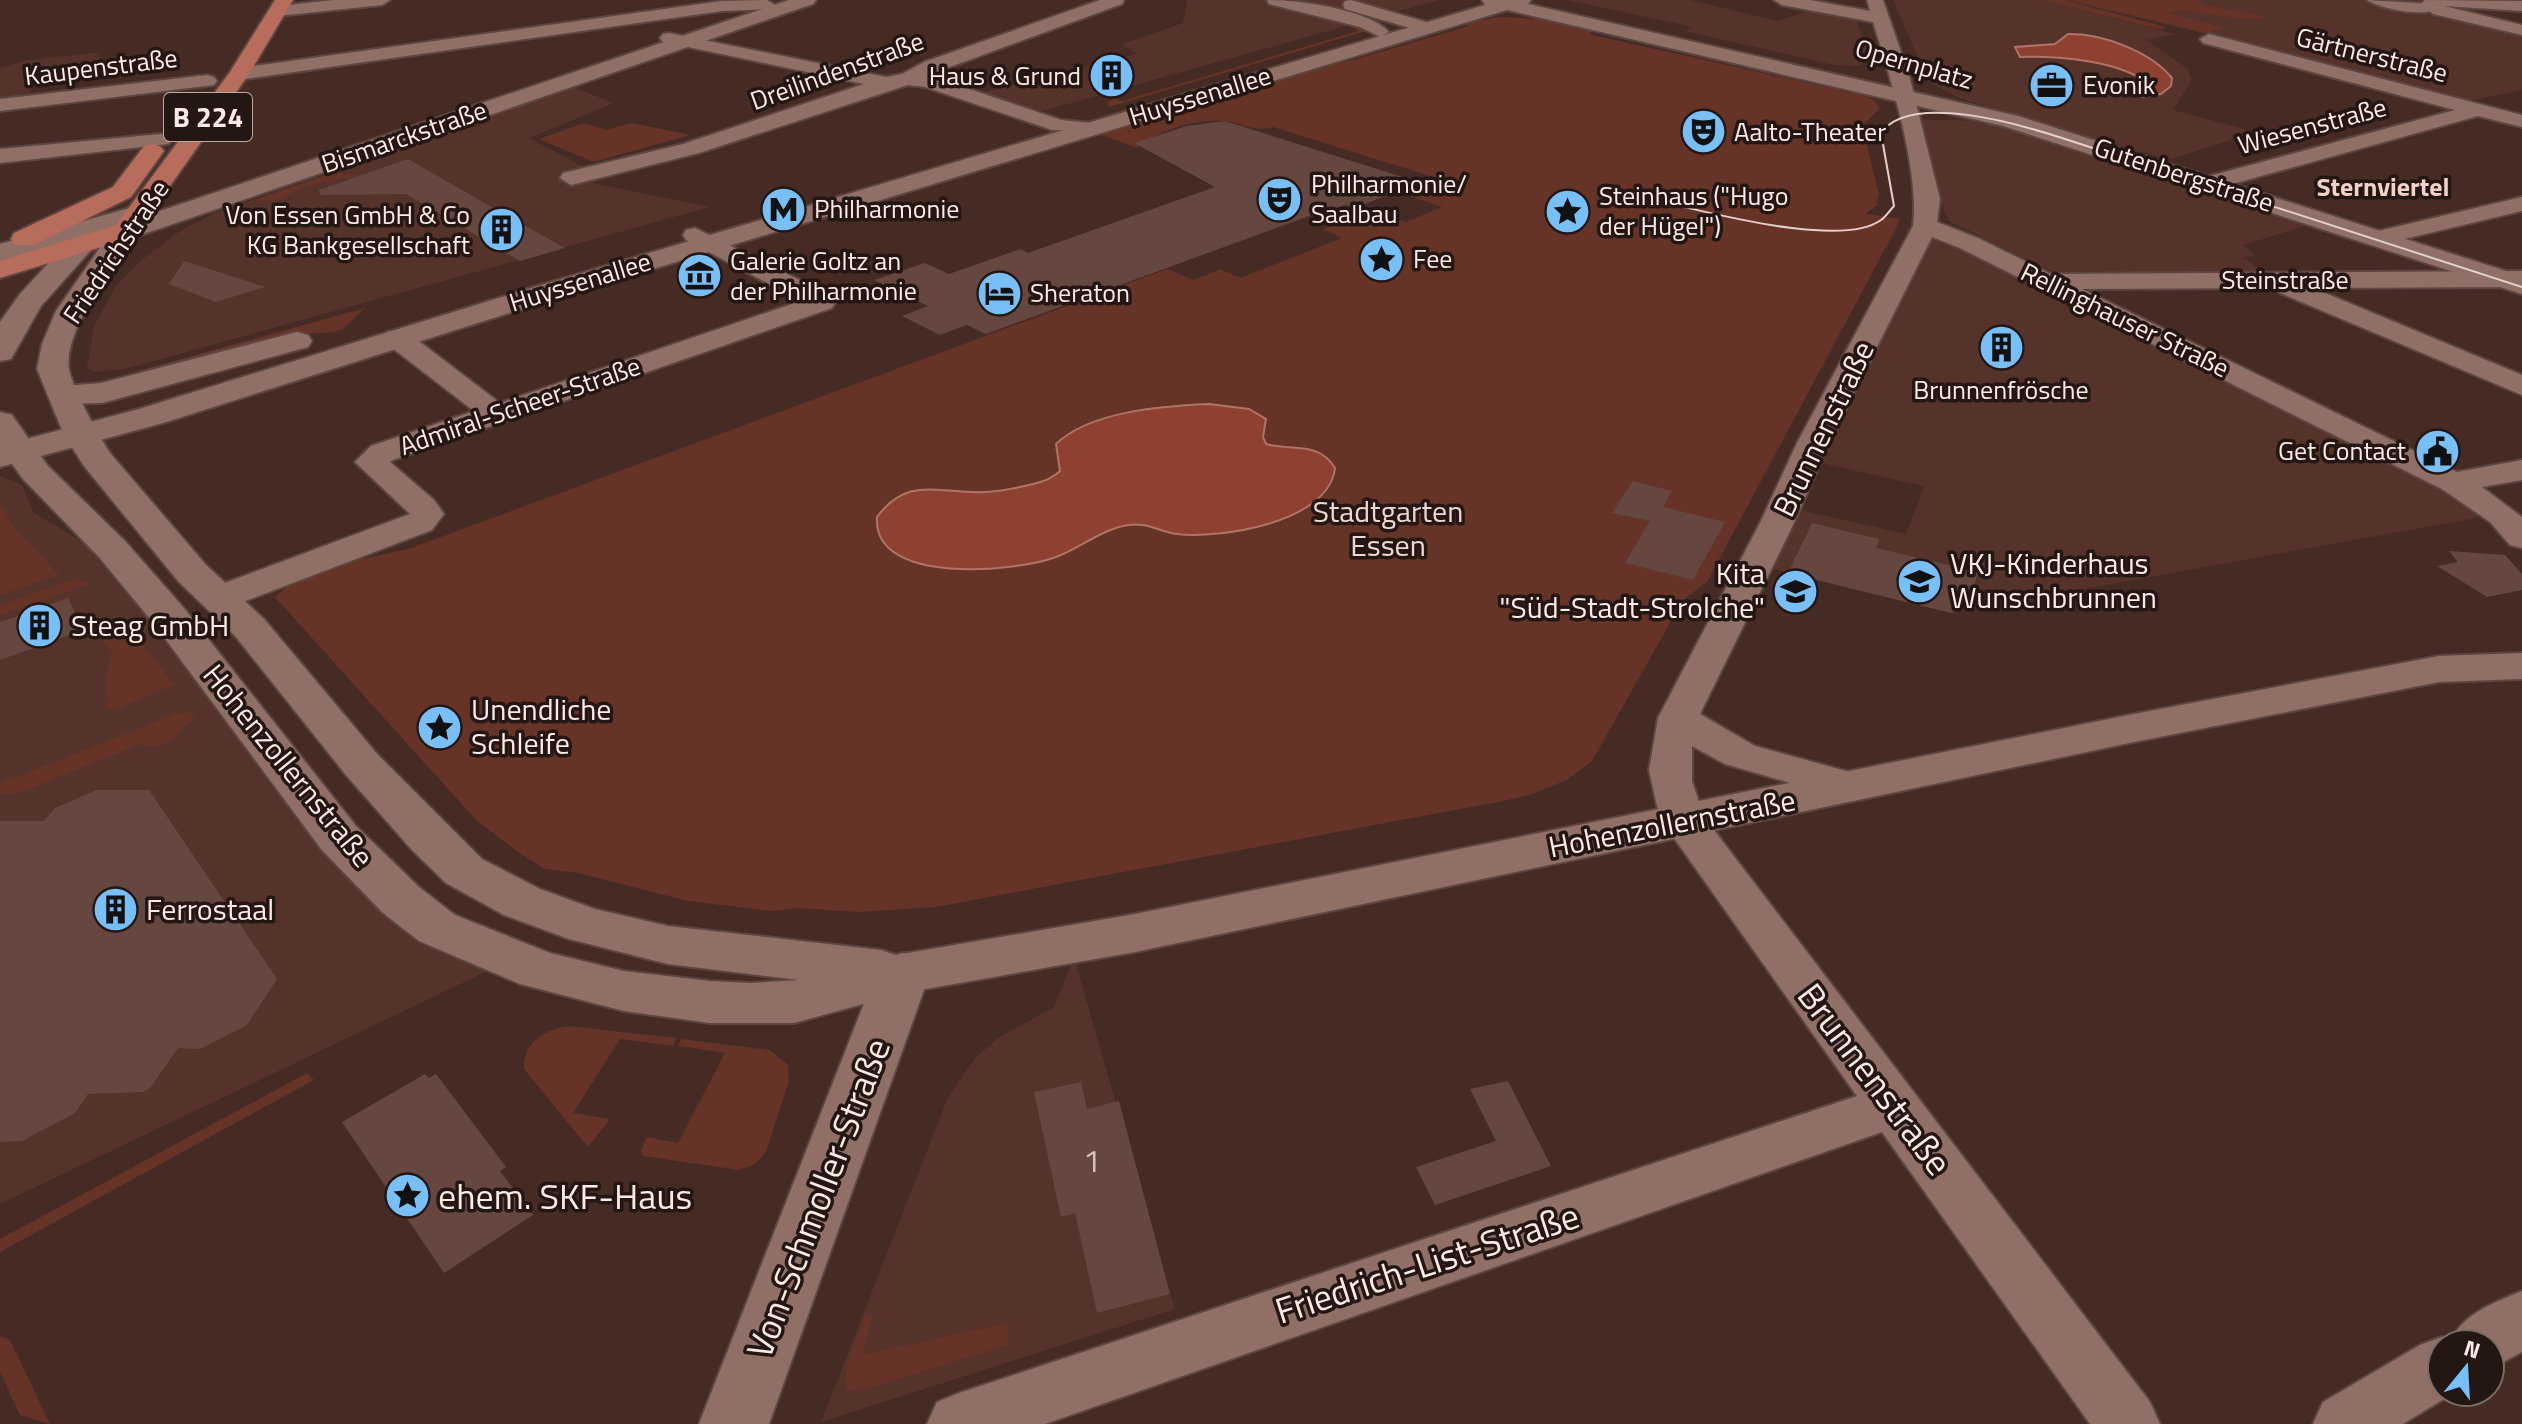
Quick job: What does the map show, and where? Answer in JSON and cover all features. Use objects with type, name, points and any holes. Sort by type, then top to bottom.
[{"type":"main road","name":"Friedrichstraße","points":[[111,228],[163,182],[230,67],[281,5]]},
{"type":"main road","name":"Friedrichstraße","points":[[122,192],[207,81],[230,67]]},
{"type":"main road","points":[[0,251],[122,192]]},
{"type":"main road","name":"Bismarckstraße","points":[[0,270],[111,228]]},
{"type":"street","points":[[281,5],[382,0]]},
{"type":"street","name":"Bismarckstraße","points":[[0,251],[111,228],[221,194],[678,40],[807,0]]},
{"type":"street","name":"Dreilindenstraße","points":[[571,178],[620,168],[756,130],[886,83],[908,79],[931,66],[1116,0]]},
{"type":"street","points":[[1275,0],[1366,23],[1380,32]]},
{"type":"street","points":[[1331,0],[1420,25]]},
{"type":"street","points":[[1782,0],[1878,9],[1903,92],[1928,199],[1925,226]]},
{"type":"street","points":[[2373,0],[2433,8],[2522,30]]},
{"type":"street","points":[[2433,8],[2430,3],[2443,1],[2522,6]]},
{"type":"street","points":[[1503,2],[1607,21],[1838,77]]},
{"type":"street","name":"Huyssenallee","points":[[38,428],[335,346],[346,337],[1096,128],[1420,25],[1503,2]]},
{"type":"street","name":"Huyssenallee","points":[[38,428],[151,416],[1059,126],[1380,32],[1470,16],[1503,2]]},
{"type":"street","points":[[230,67],[722,6],[776,3]]},
{"type":"street","name":"Bismarckstraße","points":[[678,40],[776,3]]},
{"type":"street","points":[[722,6],[741,14]]},
{"type":"street","points":[[1470,16],[1549,9],[1580,24],[1838,77],[1895,63]]},
{"type":"street","points":[[1580,24],[1607,21]]},
{"type":"street","name":"Gärtnerstraße","points":[[2209,39],[2522,121]]},
{"type":"street","points":[[678,40],[886,83]]},
{"type":"street","name":"Opernplatz","points":[[1838,77],[1983,113]]},
{"type":"street","points":[[908,79],[928,81],[1059,126],[1096,128]]},
{"type":"street","name":"Kaupenstraße","points":[[0,105],[207,81]]},
{"type":"street","name":"Wiesenstraße","points":[[2210,183],[2522,98]]},
{"type":"street","name":"Gutenbergstraße","points":[[1983,113],[2517,281]]},
{"type":"street","points":[[0,156],[161,140]]},
{"type":"street","points":[[163,182],[221,194]]},
{"type":"street","name":"Friedrichstraße","points":[[38,428],[57,344],[71,311],[93,275],[122,192]]},
{"type":"street","points":[[93,275],[221,194]]},
{"type":"street","points":[[2379,238],[2519,206]]},
{"type":"street","name":"Rellinghauser Straße","points":[[1925,226],[1969,243],[2048,281],[2453,482],[2502,515],[2522,538]]},
{"type":"street","name":"Brunnenstraße","points":[[1925,226],[1813,443],[1777,523],[1678,718],[1669,747],[1672,791],[1684,821],[2128,1424]]},
{"type":"street","name":"Friedrichstraße","points":[[0,352],[13,304],[111,228]]},
{"type":"street","name":"Admiral-Scheer-Straße","points":[[219,598],[420,523],[427,514],[422,507],[371,462],[382,453],[823,302],[702,239]]},
{"type":"street","points":[[2274,280],[2522,386]]},
{"type":"street","name":"Steinstraße","points":[[2048,281],[2517,281]]},
{"type":"street","points":[[397,338],[496,414]]},
{"type":"street","name":"Hohenzollernstraße","points":[[903,973],[668,945],[587,926],[522,902],[464,871],[362,765],[250,628],[192,573],[91,454],[38,428],[35,472],[112,549],[169,616],[339,838],[401,900],[437,928],[491,952],[568,978],[624,991],[710,1002],[794,1002],[903,973],[1135,933],[2134,728],[2439,669],[2522,666]]},
{"type":"street","points":[[2453,482],[2522,470]]},
{"type":"street","name":"Hohenzollernstraße","points":[[2439,669],[2522,635]]},
{"type":"street","points":[[1678,718],[1740,755],[1853,787]]},
{"type":"street","name":"Von-Schmoller-Straße","points":[[734,1424],[903,973]]},
{"type":"street","name":"Friedrich-List-Straße","points":[[959,1424],[1896,1105]]},
{"type":"street","points":[[2345,1424],[2426,1376]]},
{"type":"shaded area","points":[[1187,0],[1439,0],[1028,115],[973,95],[1136,54],[1122,44],[1183,23]]},
{"type":"shaded area","points":[[1568,0],[1690,0],[1778,21],[1816,8],[1855,16],[1871,60],[1858,66],[1834,65],[1684,31],[1692,27]]},
{"type":"shaded area","points":[[1893,0],[2042,0],[2175,34],[2146,40],[2188,69],[2192,80],[2173,110],[2255,132],[2169,160],[1959,98],[1928,81]]},
{"type":"shaded area","points":[[2064,0],[2431,0],[2424,10],[2522,34],[2522,90],[2469,101],[2340,66]]},
{"type":"shaded area","points":[[2431,0],[2522,0],[2522,5]]},
{"type":"shaded area","points":[[2068,34],[2096,37],[2139,52],[2172,78],[2171,86],[2161,94],[2142,97],[2143,89],[2152,89],[2127,72],[2071,59],[2020,57],[2015,47],[2055,44]]},
{"type":"shaded area","points":[[100,52],[98,65],[34,74],[29,96],[0,99],[0,68],[27,60]]},
{"type":"shaded area","points":[[573,87],[614,103],[529,138],[593,172],[573,179],[710,207],[125,369],[93,372],[87,367],[94,326],[116,286],[144,258],[180,231],[215,213]]},
{"type":"shaded area","points":[[1915,119],[1984,121],[2305,226],[2243,245],[2256,256],[2243,257],[2263,272],[2055,273],[1949,221],[1932,183]]},
{"type":"shaded area","points":[[1927,229],[2498,514],[1951,613],[1758,565],[1787,507],[1906,534],[1924,486],[1812,461]]},
{"type":"shaded area","points":[[1209,404],[1249,409],[1266,419],[1263,437],[1266,444],[1304,448],[1321,454],[1335,468],[1328,487],[1314,502],[1270,524],[1196,535],[1129,525],[1110,530],[1056,557],[1010,567],[950,568],[921,564],[897,554],[882,539],[877,517],[887,505],[909,492],[931,489],[987,492],[1033,484],[1051,478],[1060,471],[1056,444],[1088,424],[1128,412]]},
{"type":"shaded area","points":[[0,476],[22,485],[34,513],[103,553],[208,683],[496,967],[0,1204]]},
{"type":"shaded area","points":[[1074,957],[1175,1309],[821,1422],[948,1097],[976,1057],[998,1038],[1054,1007]]},
{"type":"green space","points":[[2042,0],[2064,0],[2166,27],[2162,30]]},
{"type":"green space","points":[[2069,0],[2196,0],[2209,6],[2266,17],[2240,19],[2192,11],[2166,13],[2225,28],[2207,33]]},
{"type":"green space","name":"Stadtgarten Essen","points":[[1500,17],[1541,19],[1595,30],[1588,34],[1866,96],[1880,108],[1862,126],[1879,195],[1878,204],[1866,214],[1901,219],[1707,582],[1683,600],[1592,761],[1567,780],[1530,795],[1498,802],[936,907],[857,912],[798,908],[771,911],[688,901],[578,873],[545,869],[518,852],[476,820],[275,597],[289,586],[322,570],[411,548],[1167,269],[1194,280],[1220,269],[1240,278],[1342,238],[1323,229],[1371,211],[1406,222],[1442,207],[1410,196],[1446,181],[1273,127],[1260,129],[1230,122],[1200,122],[1166,131],[1137,148],[1096,133],[1292,73],[1357,59],[1469,26],[1461,23]]},
{"type":"green space","points":[[1360,26],[1366,31],[1109,107],[1108,102],[1114,98],[1122,101],[1358,31],[1354,28]]},
{"type":"green space","points":[[584,123],[606,130],[632,123],[691,135],[593,162],[539,139]]},
{"type":"green space","points":[[332,173],[361,175],[307,186],[279,200],[255,200]]},
{"type":"green space","points":[[365,308],[343,329],[334,332],[303,334],[124,378],[138,371]]},
{"type":"green space","points":[[0,503],[14,528],[59,575],[0,595]]},
{"type":"green space","points":[[76,579],[90,584],[0,615],[0,605]]},
{"type":"green space","points":[[124,619],[174,685],[113,710],[107,707],[106,679],[112,653],[94,630]]},
{"type":"green space","points":[[189,712],[195,718],[179,731],[177,738],[156,747],[137,745],[22,792],[0,795],[0,784],[178,713]]},
{"type":"green space","points":[[569,1026],[676,1038],[673,1046],[620,1039],[573,1113],[610,1119],[588,1147],[524,1069],[527,1051],[538,1038],[552,1030]]},
{"type":"green space","points":[[681,1039],[770,1050],[788,1065],[789,1081],[766,1152],[755,1164],[739,1170],[643,1156],[641,1151],[646,1137],[678,1143],[725,1053],[678,1046]]},
{"type":"green space","points":[[307,1073],[314,1080],[0,1252],[0,1239]]},
{"type":"green space","points":[[866,1314],[873,1316],[862,1355],[1007,1323],[1008,1345],[869,1388],[847,1390],[846,1368]]},
{"type":"green space","points":[[0,1336],[10,1340],[50,1424],[20,1415],[0,1372]]},
{"type":"building","points":[[1225,121],[1412,180],[1392,188],[1400,190],[1355,208],[1346,205],[1320,212],[986,334],[967,325],[940,335],[902,316],[928,306],[874,280],[925,263],[949,274],[1020,249],[1028,253],[1215,187],[1134,143],[1187,126]]},
{"type":"building","points":[[408,159],[565,248],[520,261],[406,194],[320,195],[319,190]]},
{"type":"building","points":[[184,261],[265,287],[216,302],[169,284]]},
{"type":"building","points":[[1633,481],[1672,491],[1663,507],[1725,522],[1693,580],[1625,563],[1650,521],[1612,513]]},
{"type":"building","points":[[1812,523],[1879,539],[1876,548],[1978,572],[1970,600],[1951,613],[1788,573]]},
{"type":"building","points":[[2449,551],[2505,555],[2522,574],[2522,590],[2487,597],[2437,566],[2458,562]]},
{"type":"building","name":"Steag GmbH","points":[[68,598],[83,630],[0,660],[0,622]]},
{"type":"building","name":"Ferrostaal","points":[[97,790],[149,790],[277,979],[247,1025],[200,1049],[178,1048],[150,1088],[143,1092],[88,1094],[75,1113],[22,1141],[0,1142],[0,821],[44,821],[55,808]]},
{"type":"building","points":[[425,1074],[429,1078],[436,1074],[506,1167],[500,1171],[533,1215],[444,1273],[342,1122]]},
{"type":"building","points":[[1508,1081],[1551,1166],[1435,1205],[1416,1167],[1496,1141],[1470,1089]]},
{"type":"building","points":[[1081,1082],[1087,1109],[1119,1101],[1170,1294],[1097,1313],[1075,1213],[1061,1217],[1034,1092]]},
{"type":"tram line","points":[[1671,204],[1747,221],[1810,230],[1863,228],[1881,220],[1894,206],[1881,133],[1895,121],[1916,114],[1967,115],[2044,132],[2522,287]]},
{"type":"place","name":"Haus & Grund","points":[[1112,76]]},
{"type":"place","name":"Evonik","points":[[2052,85]]},
{"type":"place","name":"Aalto-Theater","points":[[1703,132]]},
{"type":"place","name":"Philharmonie/ Saalbau","points":[[1280,199]]},
{"type":"place","name":"Philharmonie","points":[[783,209]]},
{"type":"place","name":"Steinhaus (\"Hugo der Hügel\")","points":[[1568,211]]},
{"type":"place","name":"Von Essen GmbH & Co KG Bankgesellschaft","points":[[501,230]]},
{"type":"place","name":"Fee","points":[[1382,259]]},
{"type":"place","name":"Galerie Goltz an der Philharmonie","points":[[699,276]]},
{"type":"place","name":"Sheraton","points":[[999,293]]},
{"type":"place","name":"Brunnenfrösche","points":[[2001,347]]},
{"type":"place","name":"Get Contact","points":[[2437,451]]},
{"type":"place","name":"VKJ-Kinderhaus Wunschbrunnen","points":[[1919,581]]},
{"type":"place","name":"Kita \"Süd-Stadt-Strolche\"","points":[[1796,591]]},
{"type":"place","name":"Steag GmbH","points":[[40,626]]},
{"type":"place","name":"Unendliche Schleife","points":[[440,727]]},
{"type":"place","name":"Ferrostaal","points":[[115,910]]},
{"type":"place","name":"ehem. SKF-Haus","points":[[407,1196]]},
{"type":"district","name":"Sternviertel","points":[[2383,187]]}]
